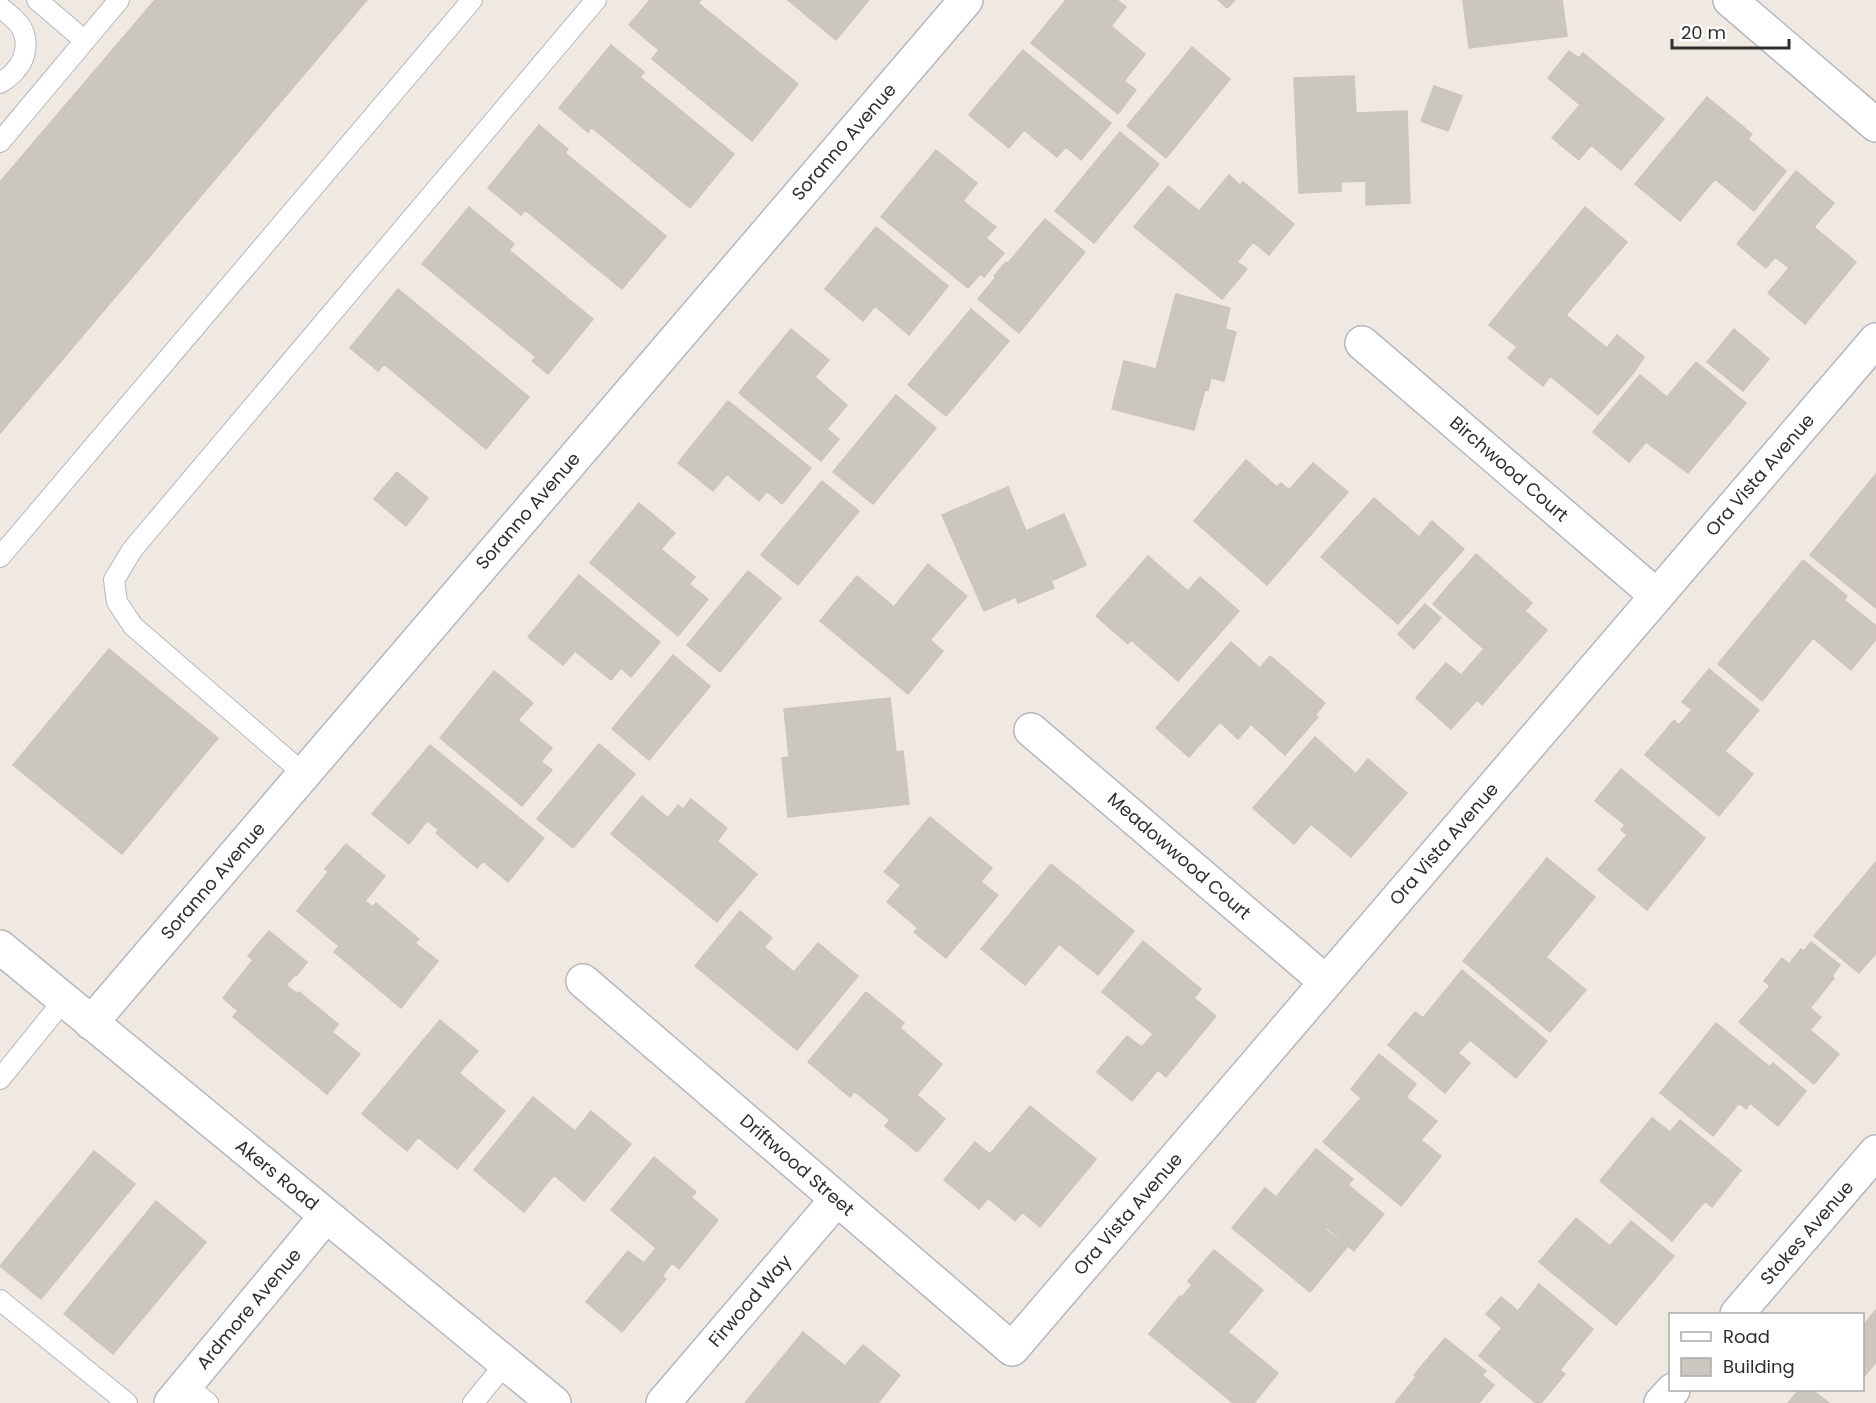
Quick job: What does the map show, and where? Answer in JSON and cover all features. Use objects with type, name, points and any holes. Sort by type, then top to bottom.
[{"type":"street","name":"Soranno Avenue","points":[[91,1023],[966,0]]},
{"type":"street","points":[[1730,0],[1876,125]]},
{"type":"street","name":"Ora Vista Avenue","points":[[1012,1349],[1876,340]]},
{"type":"street","name":"Birchwood Court","points":[[1362,343],[1657,596]]},
{"type":"street","name":"Meadowwood Court","points":[[1031,730],[1326,982]]},
{"type":"street","name":"Akers Road","points":[[0,947],[554,1403]]},
{"type":"street","name":"Driftwood Street","points":[[583,981],[1012,1349]]},
{"type":"street","name":"Stokes Avenue","points":[[1738,1313],[1876,1152]]},
{"type":"street","name":"Firwood Way","points":[[663,1403],[837,1199]]},
{"type":"street","name":"Ardmore Avenue","points":[[188,1397],[326,1216]]},
{"type":"street","points":[[1661,1403],[1671,1391]]},
{"type":"lane","points":[[37,0],[85,41]]},
{"type":"lane","points":[[0,142],[119,0]]},
{"type":"lane","points":[[0,557],[472,0]]},
{"type":"lane","points":[[304,774],[133,626],[117,602],[114,580],[132,550],[596,0]]},
{"type":"lane","points":[[0,7],[18,22],[23,30],[26,37],[26,49],[15,72],[0,83]]},
{"type":"lane","points":[[0,1079],[64,1000]]},
{"type":"lane","points":[[0,1300],[128,1403]]},
{"type":"lane","points":[[473,1403],[506,1364]]},
{"type":"building","points":[[155,0],[367,0],[0,433],[0,182]]},
{"type":"building","points":[[650,0],[701,0],[698,3],[798,84],[752,141],[652,59],[659,50],[629,25]]},
{"type":"building","points":[[788,0],[869,0],[836,40]]},
{"type":"building","points":[[1066,0],[1117,0],[1126,7],[1111,26],[1145,54],[1124,81],[1136,90],[1118,114],[1031,43]]},
{"type":"building","points":[[1218,0],[1235,0],[1227,8]]},
{"type":"building","points":[[1463,0],[1562,0],[1567,36],[1469,48]]},
{"type":"building","points":[[611,45],[644,72],[640,77],[734,154],[690,208],[591,127],[588,132],[559,108]]},
{"type":"building","points":[[1192,47],[1230,79],[1166,158],[1127,126]]},
{"type":"building","points":[[1023,50],[1111,123],[1081,160],[1066,147],[1057,157],[1024,130],[1009,148],[969,115]]},
{"type":"building","points":[[1569,51],[1579,58],[1583,53],[1664,119],[1621,170],[1591,145],[1579,160],[1552,138],[1580,105],[1548,78]]},
{"type":"building","points":[[1354,76],[1356,113],[1407,111],[1410,203],[1366,205],[1366,181],[1341,182],[1341,191],[1299,193],[1294,78]]},
{"type":"building","points":[[1434,86],[1462,96],[1448,131],[1421,121]]},
{"type":"building","points":[[1707,97],[1752,134],[1748,139],[1786,171],[1754,211],[1715,179],[1680,221],[1635,184]]},
{"type":"building","points":[[539,125],[568,149],[565,153],[666,236],[622,289],[525,210],[521,215],[488,188]]},
{"type":"building","points":[[1120,132],[1159,164],[1094,243],[1055,211]]},
{"type":"building","points":[[936,150],[977,183],[963,201],[996,227],[986,238],[1004,253],[984,277],[980,274],[968,288],[881,217]]},
{"type":"building","points":[[1796,171],[1834,203],[1814,227],[1856,262],[1805,324],[1768,293],[1789,268],[1775,257],[1766,268],[1737,244]]},
{"type":"building","points":[[1229,175],[1240,185],[1243,182],[1294,224],[1269,255],[1253,242],[1237,262],[1247,269],[1222,299],[1134,227],[1168,186],[1199,211]]},
{"type":"building","points":[[469,207],[514,244],[509,250],[593,319],[548,374],[532,361],[536,357],[422,264]]},
{"type":"building","points":[[1585,207],[1627,242],[1566,315],[1607,348],[1617,335],[1644,357],[1598,415],[1550,376],[1543,386],[1508,358],[1517,347],[1489,325]]},
{"type":"building","points":[[1045,219],[1085,252],[1019,333],[978,299],[996,277],[994,276]]},
{"type":"building","points":[[876,227],[948,286],[909,335],[875,306],[863,321],[825,289]]},
{"type":"building","points":[[398,289],[529,397],[486,449],[384,364],[378,371],[350,348]]},
{"type":"building","points":[[1176,294],[1230,308],[1225,329],[1236,332],[1224,381],[1211,378],[1208,390],[1205,389],[1194,430],[1112,409],[1124,361],[1156,369]]},
{"type":"building","points":[[971,309],[1009,341],[946,416],[908,385]]},
{"type":"building","points":[[791,329],[829,360],[815,377],[847,405],[827,429],[839,439],[821,461],[739,393]]},
{"type":"building","points":[[1734,329],[1769,359],[1743,391],[1707,362]]},
{"type":"building","points":[[1696,362],[1746,403],[1688,473],[1646,442],[1629,462],[1593,432],[1640,375],[1667,397]]},
{"type":"building","points":[[896,395],[936,428],[873,504],[833,472]]},
{"type":"building","points":[[728,401],[811,468],[782,504],[767,491],[759,501],[727,474],[713,491],[678,463]]},
{"type":"building","points":[[1246,460],[1277,487],[1281,483],[1289,490],[1313,463],[1348,492],[1267,585],[1194,521]]},
{"type":"building","points":[[397,472],[428,498],[406,526],[374,499]]},
{"type":"building","points":[[1876,474],[1876,608],[1810,555]]},
{"type":"building","points":[[822,481],[859,511],[798,585],[761,555]]},
{"type":"building","points":[[1008,487],[1026,531],[1064,514],[1086,565],[1051,581],[1054,588],[1018,603],[1016,597],[984,611],[942,515]]},
{"type":"building","points":[[1374,498],[1419,537],[1432,521],[1464,549],[1398,624],[1321,557]]},
{"type":"building","points":[[639,503],[675,533],[661,549],[695,577],[689,584],[708,599],[678,636],[590,563]]},
{"type":"building","points":[[1476,554],[1532,603],[1525,611],[1547,630],[1482,705],[1477,700],[1451,729],[1416,698],[1446,663],[1461,675],[1484,649],[1433,604]]},
{"type":"building","points":[[1148,556],[1188,591],[1200,577],[1239,611],[1178,681],[1131,640],[1128,644],[1096,616]]},
{"type":"building","points":[[1803,560],[1847,596],[1844,600],[1876,626],[1876,639],[1851,670],[1813,638],[1762,701],[1718,664]]},
{"type":"building","points":[[928,564],[967,596],[930,640],[943,651],[908,694],[820,621],[857,576],[894,607]]},
{"type":"building","points":[[748,571],[781,598],[720,672],[687,645]]},
{"type":"building","points":[[579,575],[660,642],[631,677],[621,668],[611,680],[575,651],[563,665],[528,637]]},
{"type":"building","points":[[1425,604],[1441,618],[1414,649],[1398,634]]},
{"type":"building","points":[[1231,642],[1260,668],[1270,656],[1325,703],[1315,715],[1318,717],[1285,755],[1251,724],[1238,739],[1220,722],[1189,757],[1156,728]]},
{"type":"building","points":[[109,649],[218,738],[122,854],[13,765]]},
{"type":"building","points":[[673,655],[710,686],[649,760],[612,729]]},
{"type":"building","points":[[1709,669],[1759,710],[1725,751],[1753,774],[1719,816],[1645,755],[1674,720],[1679,725],[1692,710],[1682,702]]},
{"type":"building","points":[[494,671],[533,703],[518,720],[552,748],[541,762],[552,770],[522,806],[440,738]]},
{"type":"building","points":[[890,698],[896,752],[903,751],[909,804],[788,817],[782,758],[789,757],[784,709]]},
{"type":"building","points":[[1315,737],[1356,774],[1368,759],[1407,793],[1351,857],[1311,824],[1294,844],[1253,808]]},
{"type":"building","points":[[599,744],[635,774],[573,848],[537,819]]},
{"type":"building","points":[[430,745],[544,838],[508,882],[483,861],[477,868],[436,833],[439,830],[427,821],[409,844],[372,814]]},
{"type":"building","points":[[1621,769],[1705,838],[1647,910],[1598,870],[1627,835],[1621,830],[1625,825],[1595,801]]},
{"type":"building","points":[[642,796],[668,818],[678,805],[683,809],[691,799],[727,828],[717,841],[757,874],[717,922],[611,834]]},
{"type":"building","points":[[930,817],[992,868],[981,882],[998,895],[946,958],[914,932],[918,928],[887,902],[901,885],[884,872]]},
{"type":"building","points":[[346,844],[385,876],[365,901],[373,907],[376,903],[419,939],[415,943],[438,961],[401,1008],[334,952],[339,946],[297,911],[328,872],[325,869]]},
{"type":"building","points":[[1547,858],[1595,897],[1546,957],[1586,990],[1550,1032],[1463,961]]},
{"type":"building","points":[[1876,862],[1876,953],[1859,973],[1814,936]]},
{"type":"building","points":[[1051,864],[1134,931],[1098,975],[1059,944],[1025,985],[981,949]]},
{"type":"building","points":[[740,911],[772,938],[764,947],[794,972],[818,943],[858,976],[797,1050],[695,966]]},
{"type":"building","points":[[269,931],[307,962],[286,985],[298,994],[299,992],[338,1024],[332,1032],[360,1054],[327,1094],[233,1017],[238,1011],[223,998],[253,960],[248,956]]},
{"type":"building","points":[[1143,941],[1201,989],[1194,998],[1216,1016],[1166,1077],[1158,1070],[1132,1101],[1097,1072],[1127,1036],[1142,1047],[1153,1034],[1102,992]]},
{"type":"building","points":[[1811,942],[1840,965],[1832,976],[1834,978],[1810,1008],[1821,1017],[1810,1030],[1839,1054],[1814,1084],[1739,1022],[1770,986],[1764,981],[1782,958],[1789,964],[1801,949],[1804,951]]},
{"type":"building","points":[[1462,970],[1547,1041],[1516,1078],[1470,1040],[1458,1053],[1470,1063],[1445,1093],[1388,1045],[1415,1012],[1423,1018]]},
{"type":"building","points":[[866,992],[904,1023],[900,1028],[942,1064],[917,1095],[945,1119],[917,1152],[885,1126],[890,1120],[854,1091],[850,1097],[808,1062]]},
{"type":"building","points":[[440,1020],[478,1051],[459,1073],[505,1111],[457,1169],[418,1137],[407,1151],[362,1114]]},
{"type":"building","points":[[1716,1023],[1770,1067],[1773,1063],[1806,1091],[1778,1126],[1750,1103],[1746,1109],[1739,1103],[1713,1136],[1660,1093]]},
{"type":"building","points":[[1379,1054],[1416,1084],[1406,1097],[1437,1121],[1421,1140],[1441,1156],[1401,1206],[1323,1142],[1361,1098],[1351,1089]]},
{"type":"building","points":[[533,1097],[575,1131],[591,1111],[631,1144],[584,1201],[554,1175],[524,1212],[474,1170]]},
{"type":"building","points":[[1030,1106],[1096,1159],[1040,1227],[1022,1212],[1015,1221],[988,1198],[979,1209],[944,1180],[975,1142],[990,1154]]},
{"type":"building","points":[[1652,1118],[1670,1132],[1680,1120],[1741,1170],[1712,1207],[1705,1201],[1672,1241],[1600,1181]]},
{"type":"building","points":[[1316,1149],[1353,1179],[1348,1185],[1384,1214],[1354,1251],[1326,1227],[1325,1229],[1347,1247],[1310,1292],[1232,1228],[1265,1188],[1276,1197]]},
{"type":"building","points":[[94,1151],[135,1184],[41,1299],[0,1266]]},
{"type":"building","points":[[654,1157],[696,1192],[691,1197],[718,1220],[679,1269],[672,1263],[662,1276],[666,1279],[622,1332],[586,1302],[628,1251],[644,1263],[656,1248],[611,1210]]},
{"type":"building","points":[[156,1201],[206,1242],[113,1354],[64,1314]]},
{"type":"building","points":[[1576,1218],[1610,1246],[1631,1221],[1674,1256],[1616,1325],[1539,1262]]},
{"type":"building","points":[[1214,1250],[1263,1290],[1228,1332],[1278,1373],[1254,1403],[1233,1403],[1149,1334],[1192,1285],[1188,1281]]},
{"type":"building","points":[[1539,1284],[1593,1329],[1560,1370],[1565,1374],[1541,1403],[1536,1403],[1479,1356],[1502,1328],[1486,1314],[1501,1297],[1518,1311]]},
{"type":"building","points":[[1876,1310],[1876,1362],[1864,1377],[1864,1325]]},
{"type":"building","points":[[803,1332],[845,1366],[863,1345],[900,1375],[878,1403],[745,1403]]},
{"type":"building","points":[[1445,1338],[1486,1371],[1482,1375],[1494,1385],[1479,1403],[1395,1403],[1416,1377],[1414,1375]]},
{"type":"building","points":[[1798,1391],[1813,1391],[1829,1403],[1788,1403]]}]
